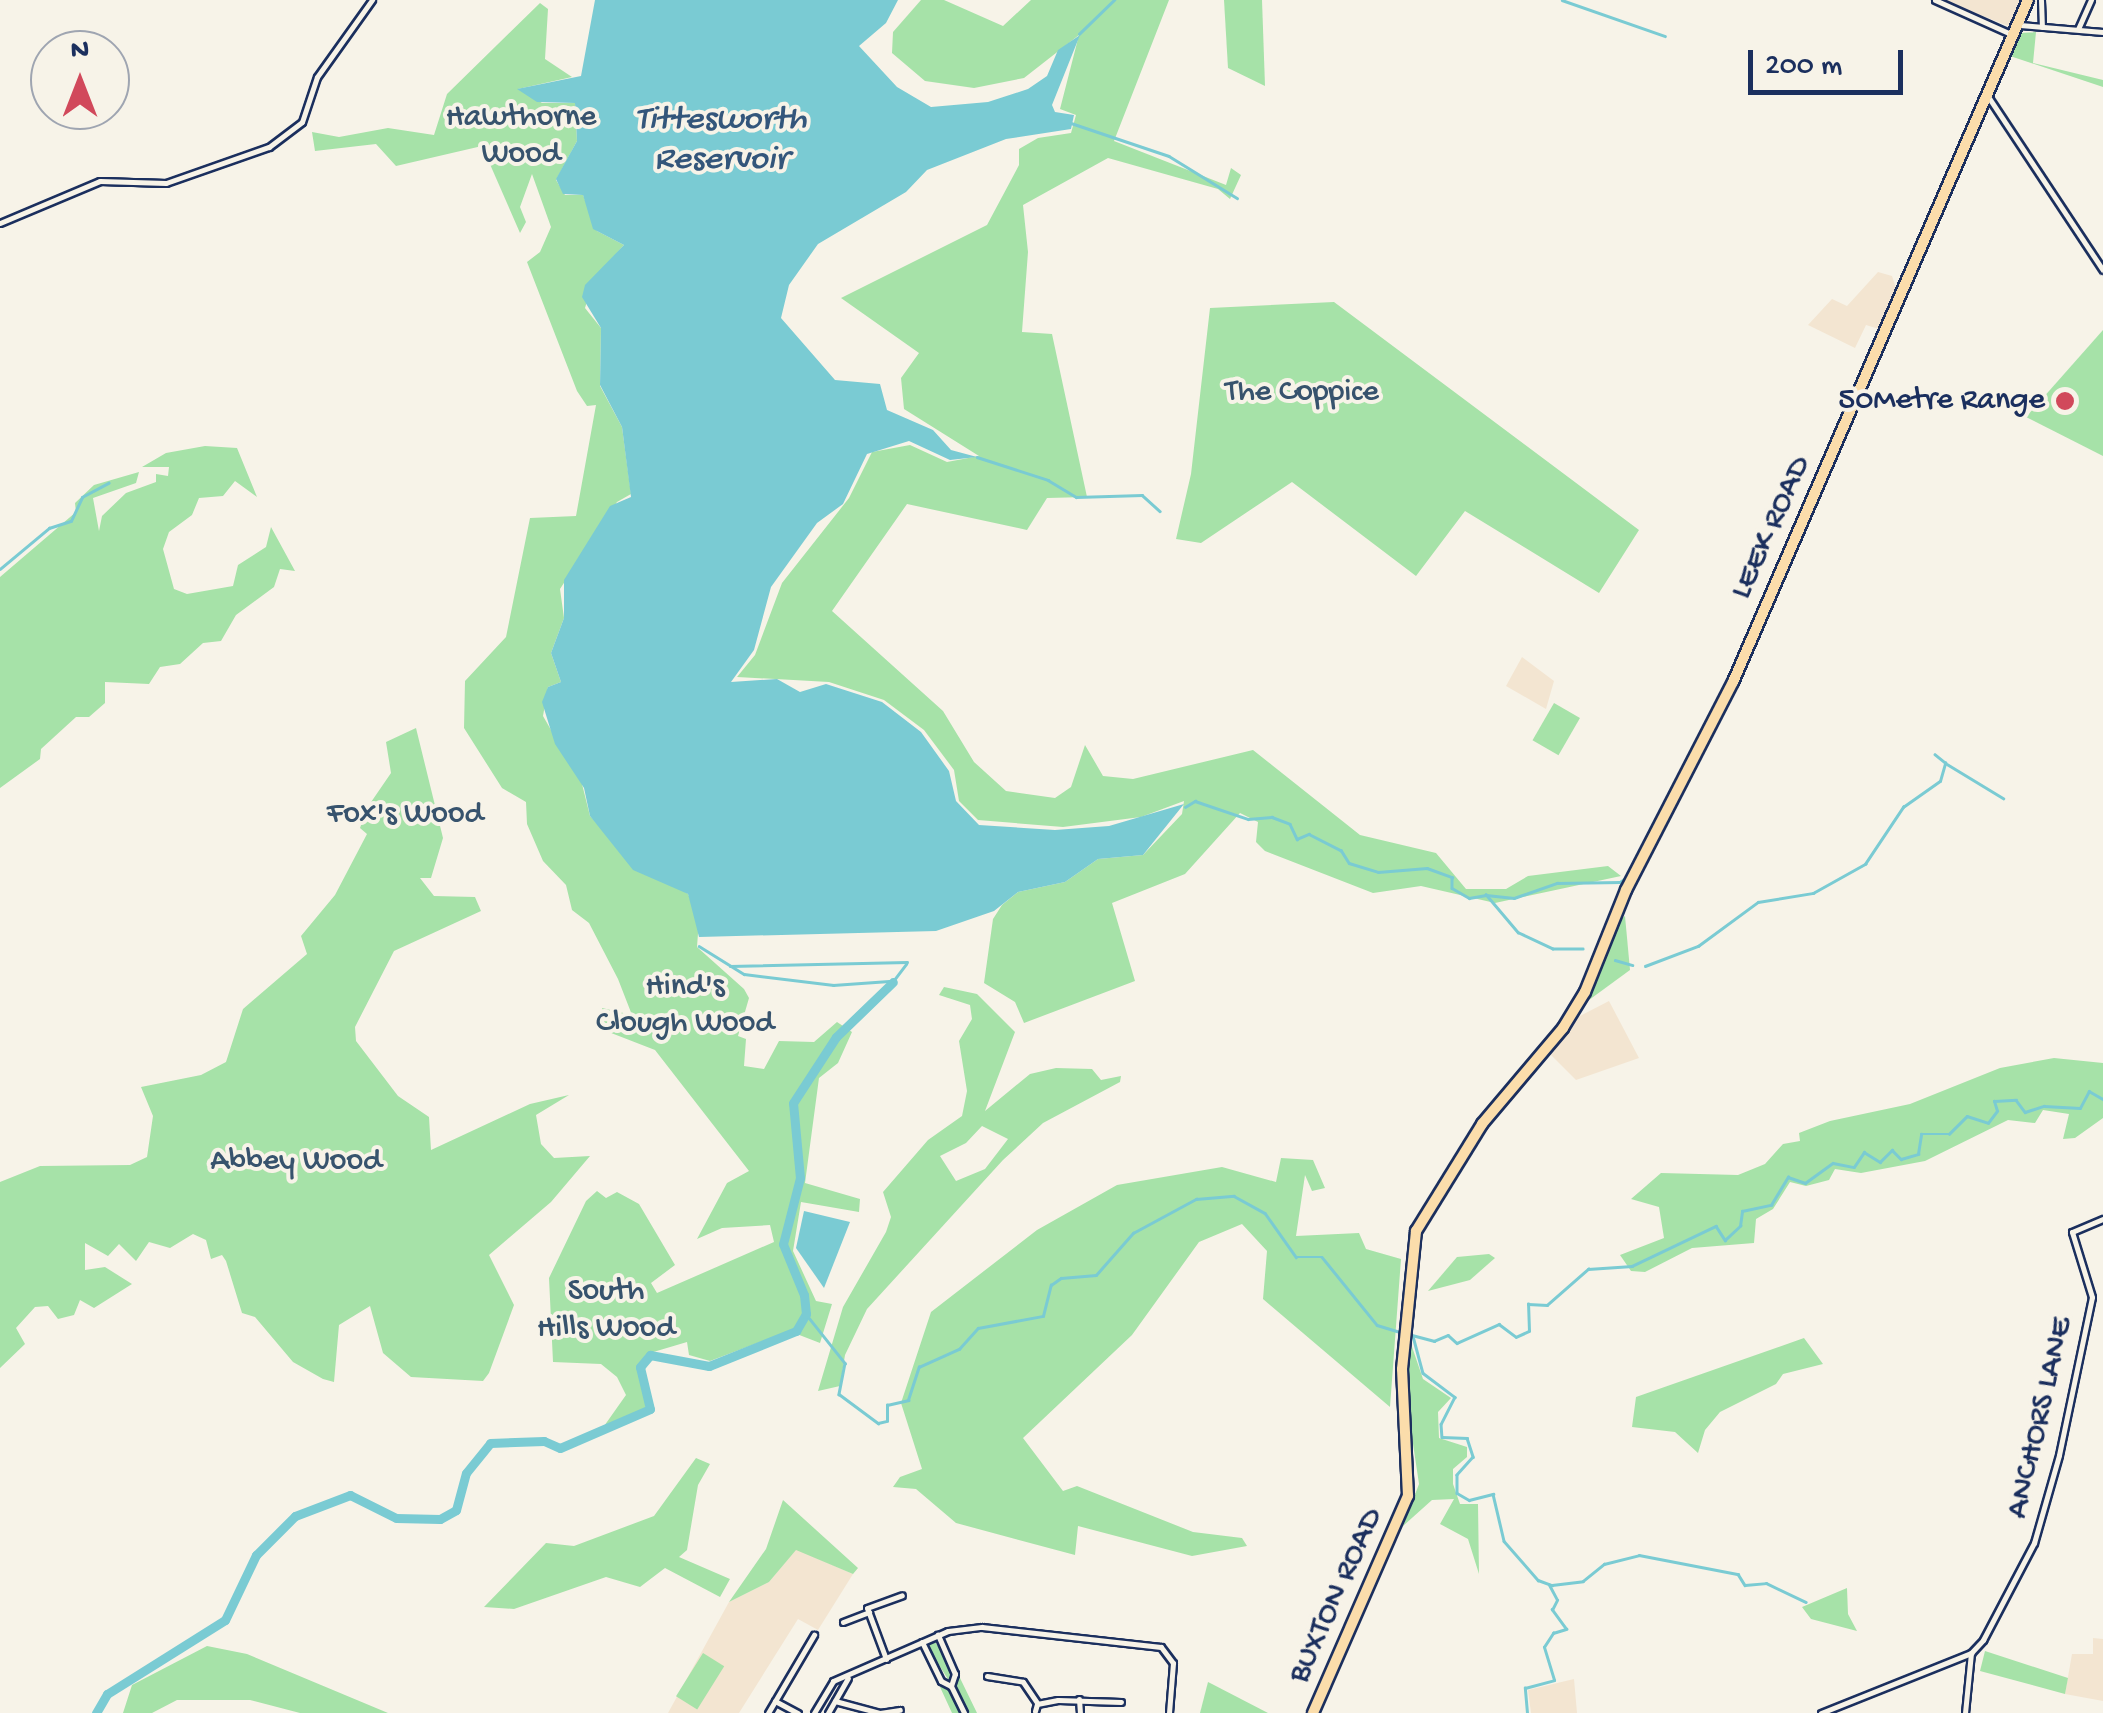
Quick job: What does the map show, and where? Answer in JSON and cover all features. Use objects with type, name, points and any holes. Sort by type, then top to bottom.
[{"type":"highway","name":"LEEK ROAD","points":[[1572,1013],[1626,890],[1726,697],[2028,0]]},
{"type":"highway","name":"BUXTON ROAD","points":[[1313,1713],[1408,1496],[1402,1369],[1416,1232],[1482,1124],[1572,1013]]},
{"type":"street","points":[[0,223],[100,181],[166,184],[269,147],[302,122],[317,76],[372,0]]},
{"type":"street","points":[[1935,0],[2015,29],[2103,32]]},
{"type":"street","points":[[2041,0],[2042,27]]},
{"type":"street","points":[[2078,30],[2091,0]]},
{"type":"street","points":[[1986,96],[2103,270]]},
{"type":"street","name":"ANCHORS LANE","points":[[1970,1653],[2006,1585],[2034,1543],[2091,1303],[2072,1232],[2103,1218]]},
{"type":"street","points":[[886,1659],[867,1608],[902,1594]]},
{"type":"street","points":[[843,1622],[869,1612]]},
{"type":"street","points":[[814,1713],[830,1684],[938,1635],[982,1627],[1046,1638],[1153,1643],[1167,1652],[1174,1671],[1170,1713]]},
{"type":"street","points":[[768,1713],[814,1635]]},
{"type":"street","points":[[938,1635],[956,1674],[951,1686]]},
{"type":"street","points":[[922,1642],[940,1682],[951,1686],[964,1713]]},
{"type":"street","points":[[1821,1713],[1970,1653],[1965,1713]]},
{"type":"street","points":[[828,1713],[850,1675]]},
{"type":"street","points":[[987,1676],[1023,1682],[1037,1704],[1035,1712]]},
{"type":"street","points":[[830,1684],[841,1690]]},
{"type":"street","points":[[1037,1704],[1080,1699],[1121,1702]]},
{"type":"street","points":[[1080,1699],[1080,1713]]},
{"type":"street","points":[[775,1701],[798,1713]]},
{"type":"street","points":[[835,1701],[880,1713],[900,1710]]},
{"type":"shaded area","points":[[1942,0],[2023,0],[2011,27]]},
{"type":"shaded area","points":[[1878,272],[1892,276],[1896,288],[1879,329],[1866,325],[1855,348],[1808,325],[1832,299],[1847,306]]},
{"type":"shaded area","points":[[1522,657],[1554,681],[1546,709],[1506,686]]},
{"type":"shaded area","points":[[1609,1001],[1639,1058],[1576,1080],[1549,1053],[1578,1017]]},
{"type":"shaded area","points":[[796,1549],[853,1574],[818,1630],[798,1619],[739,1713],[668,1713],[729,1602],[769,1582]]},
{"type":"shaded area","points":[[2093,1638],[2103,1639],[2103,1701],[2065,1694],[2072,1654],[2093,1654]]},
{"type":"shaded area","points":[[1574,1679],[1577,1713],[1531,1713],[1528,1690]]},
{"type":"green space","points":[[921,0],[944,0],[1003,26],[1031,0],[1169,0],[1114,141],[1226,185],[1231,168],[1241,175],[1230,199],[1218,189],[1108,158],[1023,205],[1028,252],[1022,332],[1052,334],[1087,497],[1047,498],[1027,530],[907,504],[832,611],[943,711],[974,762],[1006,791],[1055,798],[1071,787],[1085,745],[1103,776],[1133,779],[1253,750],[1360,835],[1436,853],[1466,889],[1506,889],[1528,876],[1608,866],[1621,876],[1495,903],[1421,886],[1373,893],[1265,851],[1256,842],[1258,822],[1240,813],[1185,874],[1112,903],[1135,981],[1024,1023],[1015,1002],[984,983],[993,919],[1002,905],[1018,892],[1065,882],[1098,859],[1143,855],[1182,814],[1184,801],[1141,817],[1063,827],[978,820],[959,801],[954,770],[924,730],[884,700],[829,682],[737,677],[755,655],[782,583],[849,498],[872,452],[910,445],[947,462],[979,456],[904,409],[901,378],[919,353],[841,298],[987,225],[1019,165],[1019,149],[1038,138],[1071,133],[1076,115],[1060,109],[1079,35],[1024,78],[974,88],[925,81],[892,53],[893,32]]},
{"type":"green space","points":[[1224,0],[1262,0],[1265,86],[1228,68]]},
{"type":"green space","points":[[540,3],[548,9],[545,59],[572,77],[518,89],[542,103],[575,103],[577,141],[556,180],[565,195],[583,195],[597,231],[624,245],[594,278],[585,308],[601,328],[600,386],[622,427],[631,494],[617,502],[560,589],[564,618],[551,653],[561,682],[548,687],[543,716],[582,784],[590,816],[620,849],[688,894],[699,920],[697,947],[744,989],[749,998],[738,1036],[746,1039],[744,1066],[764,1069],[779,1041],[814,1042],[837,1022],[852,1032],[838,1063],[819,1078],[805,1183],[860,1199],[859,1212],[801,1202],[793,1251],[816,1301],[832,1304],[820,1343],[789,1331],[710,1361],[689,1355],[687,1342],[650,1353],[639,1366],[646,1408],[602,1429],[626,1395],[617,1377],[601,1364],[553,1362],[549,1278],[586,1201],[597,1191],[606,1198],[617,1192],[639,1204],[675,1265],[651,1283],[657,1293],[774,1242],[770,1225],[722,1228],[697,1239],[727,1183],[749,1171],[655,1050],[606,1031],[602,1008],[632,1015],[618,979],[589,923],[572,910],[566,885],[543,861],[527,824],[526,802],[502,788],[464,728],[465,681],[506,637],[530,518],[576,516],[596,405],[587,406],[577,391],[527,262],[540,252],[551,227],[532,174],[520,207],[526,222],[520,233],[482,146],[396,166],[376,144],[315,151],[312,132],[339,137],[388,128],[434,135],[447,94]]},
{"type":"green space","points":[[2036,32],[2033,63],[2103,80],[2103,87],[2010,56],[2020,33]]},
{"type":"green space","name":"The Coppice","points":[[1334,302],[1639,530],[1599,593],[1465,511],[1416,576],[1292,482],[1201,543],[1176,539],[1191,474],[1210,308]]},
{"type":"green space","points":[[2103,330],[2103,456],[2026,417]]},
{"type":"green space","points":[[205,446],[237,448],[257,497],[235,481],[223,496],[199,498],[192,515],[169,532],[163,549],[174,589],[187,594],[233,586],[238,565],[266,547],[271,527],[295,571],[280,569],[274,587],[236,615],[221,641],[203,643],[180,664],[160,667],[149,684],[105,682],[105,703],[89,717],[76,717],[41,749],[40,759],[0,788],[0,577],[76,512],[75,503],[94,485],[139,472],[136,483],[93,498],[99,531],[102,516],[126,493],[156,482],[156,474],[168,476],[169,467],[142,467],[166,453]]},
{"type":"green space","points":[[1554,703],[1580,718],[1558,755],[1532,740]]},
{"type":"green space","name":"Abbey Wood","points":[[416,728],[443,838],[431,878],[420,878],[434,896],[475,897],[481,911],[394,951],[355,1027],[356,1041],[398,1096],[429,1117],[431,1150],[530,1104],[569,1095],[536,1115],[541,1144],[554,1158],[590,1156],[551,1202],[489,1255],[514,1305],[489,1373],[483,1381],[411,1377],[383,1353],[370,1306],[339,1325],[334,1382],[323,1379],[293,1362],[255,1317],[242,1313],[226,1261],[222,1255],[211,1259],[206,1240],[193,1234],[170,1248],[149,1242],[136,1261],[119,1244],[108,1256],[85,1243],[85,1270],[105,1267],[132,1284],[94,1308],[80,1300],[74,1315],[58,1319],[48,1306],[35,1307],[16,1328],[25,1344],[0,1368],[0,1182],[40,1166],[130,1165],[147,1157],[153,1116],[141,1087],[201,1075],[226,1062],[243,1009],[307,954],[301,936],[335,895],[367,834],[360,828],[367,808],[391,773],[386,742]]},
{"type":"green space","points":[[1625,916],[1630,970],[1589,1000],[1621,919]]},
{"type":"green space","points":[[944,987],[977,994],[1015,1032],[985,1111],[1030,1074],[1056,1068],[1092,1069],[1101,1080],[1121,1076],[1120,1082],[1043,1123],[1003,1160],[867,1309],[845,1355],[840,1386],[818,1391],[843,1307],[891,1217],[883,1192],[928,1140],[962,1116],[967,1091],[959,1041],[972,1019],[970,1005],[939,995]],"holes":[[[982,1126],[1008,1139],[985,1169],[956,1181],[940,1156],[966,1143]]]},
{"type":"green space","points":[[2054,1058],[2103,1063],[2103,1118],[2075,1138],[2063,1139],[2069,1114],[2043,1110],[2035,1123],[2008,1120],[1925,1161],[1861,1173],[1835,1169],[1829,1180],[1806,1186],[1790,1182],[1773,1209],[1756,1219],[1754,1243],[1692,1248],[1645,1272],[1631,1271],[1620,1255],[1664,1238],[1659,1207],[1631,1199],[1661,1173],[1738,1175],[1765,1164],[1783,1144],[1800,1141],[1799,1133],[1830,1121],[1910,1104],[2000,1068]]},
{"type":"green space","points":[[1281,1158],[1313,1160],[1325,1188],[1312,1191],[1305,1175],[1296,1236],[1359,1233],[1366,1249],[1401,1259],[1390,1407],[1263,1299],[1267,1251],[1242,1224],[1199,1242],[1132,1335],[1023,1438],[1063,1491],[1077,1486],[1193,1532],[1242,1538],[1247,1546],[1192,1556],[1078,1526],[1075,1555],[956,1523],[916,1489],[893,1487],[900,1477],[922,1469],[901,1403],[931,1312],[1037,1230],[1117,1185],[1222,1167],[1276,1182]]},
{"type":"green space","points":[[1489,1254],[1495,1258],[1470,1280],[1428,1291],[1457,1257]]},
{"type":"green space","points":[[1409,1338],[1423,1379],[1451,1398],[1438,1412],[1439,1438],[1467,1447],[1467,1457],[1453,1469],[1453,1484],[1460,1504],[1478,1504],[1479,1574],[1468,1539],[1440,1524],[1454,1499],[1432,1500],[1403,1526],[1419,1484],[1409,1417]]},
{"type":"green space","points":[[1804,1338],[1823,1364],[1783,1374],[1776,1384],[1720,1412],[1705,1430],[1698,1453],[1675,1432],[1632,1427],[1636,1397]]},
{"type":"green space","points":[[696,1458],[710,1464],[698,1485],[687,1550],[679,1557],[730,1579],[720,1597],[665,1568],[640,1587],[606,1577],[514,1609],[484,1607],[546,1543],[574,1546],[654,1516]]},
{"type":"green space","points":[[783,1500],[858,1568],[853,1574],[796,1550],[769,1582],[729,1602],[766,1549]]},
{"type":"green space","points":[[1847,1588],[1848,1614],[1857,1631],[1811,1619],[1802,1607]]},
{"type":"green space","points":[[933,1639],[960,1678],[977,1713],[952,1713],[940,1687],[951,1684],[927,1646]]},
{"type":"green space","points":[[207,1646],[247,1654],[388,1713],[300,1713],[250,1700],[177,1700],[152,1713],[123,1713],[132,1685]]},
{"type":"green space","points":[[1985,1651],[2068,1678],[2065,1694],[1980,1671]]},
{"type":"green space","points":[[703,1653],[724,1666],[697,1709],[676,1696]]},
{"type":"green space","points":[[1208,1682],[1212,1684],[1268,1713],[1200,1713]]},
{"type":"water","name":"Tittesworth Reservoir","points":[[595,0],[898,0],[886,23],[859,46],[897,87],[931,107],[988,102],[1028,89],[1047,76],[1058,50],[1080,35],[1052,105],[1055,112],[1074,115],[1071,129],[1006,139],[927,170],[906,192],[818,244],[789,285],[781,318],[835,380],[880,384],[887,410],[933,430],[951,450],[977,457],[950,460],[909,441],[867,454],[843,504],[817,523],[771,587],[754,650],[731,682],[777,679],[800,692],[826,684],[882,702],[921,732],[949,771],[956,801],[979,825],[1055,830],[1109,826],[1184,804],[1143,855],[1098,859],[1065,882],[1018,892],[994,911],[936,931],[699,937],[688,894],[633,870],[590,816],[584,788],[555,744],[542,702],[548,687],[561,682],[551,653],[564,618],[564,580],[610,506],[631,497],[622,427],[600,385],[601,328],[582,297],[585,285],[624,245],[593,229],[583,195],[563,194],[556,179],[577,141],[575,103],[537,102],[517,89],[581,76]]},
{"type":"water","points":[[804,1211],[850,1222],[824,1288],[796,1248]]},
{"type":"waterway","points":[[1079,34],[1114,0]]},
{"type":"waterway","points":[[1562,0],[1665,36]]},
{"type":"waterway","points":[[1071,123],[1169,156],[1237,198]]},
{"type":"waterway","points":[[977,457],[1048,480],[1076,497],[1142,495],[1160,511]]},
{"type":"waterway","points":[[0,569],[49,528],[71,521],[82,497],[108,483]]},
{"type":"waterway","points":[[1645,966],[1698,946],[1758,902],[1813,893],[1865,864],[1903,807],[1940,781],[1945,763],[1935,755]]},
{"type":"waterway","points":[[1947,764],[2003,798]]},
{"type":"waterway","points":[[1185,807],[1195,801],[1248,819],[1272,817],[1290,824],[1297,839],[1309,834],[1341,850],[1349,863],[1378,872],[1427,868],[1452,877],[1452,888],[1469,898],[1486,895]]},
{"type":"waterway","points":[[1583,949],[1553,949],[1518,933],[1486,895],[1514,898],[1557,883],[1620,882],[1628,876]]},
{"type":"waterway","points":[[699,946],[744,974],[833,985],[889,981]]},
{"type":"waterway","points":[[1615,960],[1632,965]]},
{"type":"waterway","points":[[730,966],[907,962]]},
{"type":"waterway","points":[[894,980],[906,964]]},
{"type":"waterway","points":[[96,1713],[107,1694],[225,1620],[256,1555],[295,1516],[350,1495],[396,1518],[440,1519],[456,1510],[466,1473],[490,1443],[544,1441],[560,1448],[650,1409],[640,1367],[650,1355],[709,1366],[796,1331],[806,1314],[804,1295],[783,1244],[800,1178],[793,1103],[836,1037],[893,982]]},
{"type":"waterway","points":[[1412,1335],[1434,1341],[1448,1335],[1457,1343],[1499,1324],[1516,1337],[1529,1331],[1528,1304],[1547,1305],[1588,1269],[1632,1266],[1716,1226],[1725,1240],[1740,1226],[1742,1211],[1771,1205],[1788,1177],[1805,1183],[1833,1163],[1854,1167],[1864,1152],[1880,1162],[1892,1150],[1901,1159],[1918,1154],[1921,1134],[1949,1134],[1967,1116],[1988,1123],[1997,1111],[1994,1101],[2016,1100],[2025,1112],[2044,1106],[2080,1108],[2089,1091],[2103,1099]]},
{"type":"waterway","points":[[806,1314],[845,1363],[839,1394],[878,1423],[887,1421],[887,1405],[908,1400],[919,1367],[959,1349],[978,1328],[1043,1316],[1051,1285],[1061,1278],[1096,1275],[1133,1233],[1196,1199],[1234,1196],[1265,1213],[1296,1257],[1322,1257],[1377,1325],[1397,1331]]},
{"type":"waterway","points":[[1413,1336],[1423,1373],[1455,1397],[1441,1424],[1442,1437],[1467,1438],[1473,1457],[1457,1475],[1457,1493],[1469,1500],[1493,1494],[1504,1541],[1538,1580],[1552,1585],[1583,1581],[1604,1564],[1639,1555],[1738,1574],[1745,1585],[1766,1583],[1806,1602]]},
{"type":"waterway","points":[[1527,1713],[1525,1688],[1554,1680],[1544,1647],[1553,1633],[1566,1629],[1552,1610],[1557,1600],[1549,1585]]},
{"type":"place","name":"50Metre Range","points":[[2065,401]]},
{"type":"park label","name":"Hawthorne Wood","points":[[521,138]]},
{"type":"park label","name":"Fox's Wood","points":[[405,815]]},
{"type":"park label","name":"Hind's Clough Wood","points":[[685,1006]]},
{"type":"park label","name":"South Hills Wood","points":[[606,1312]]}]
